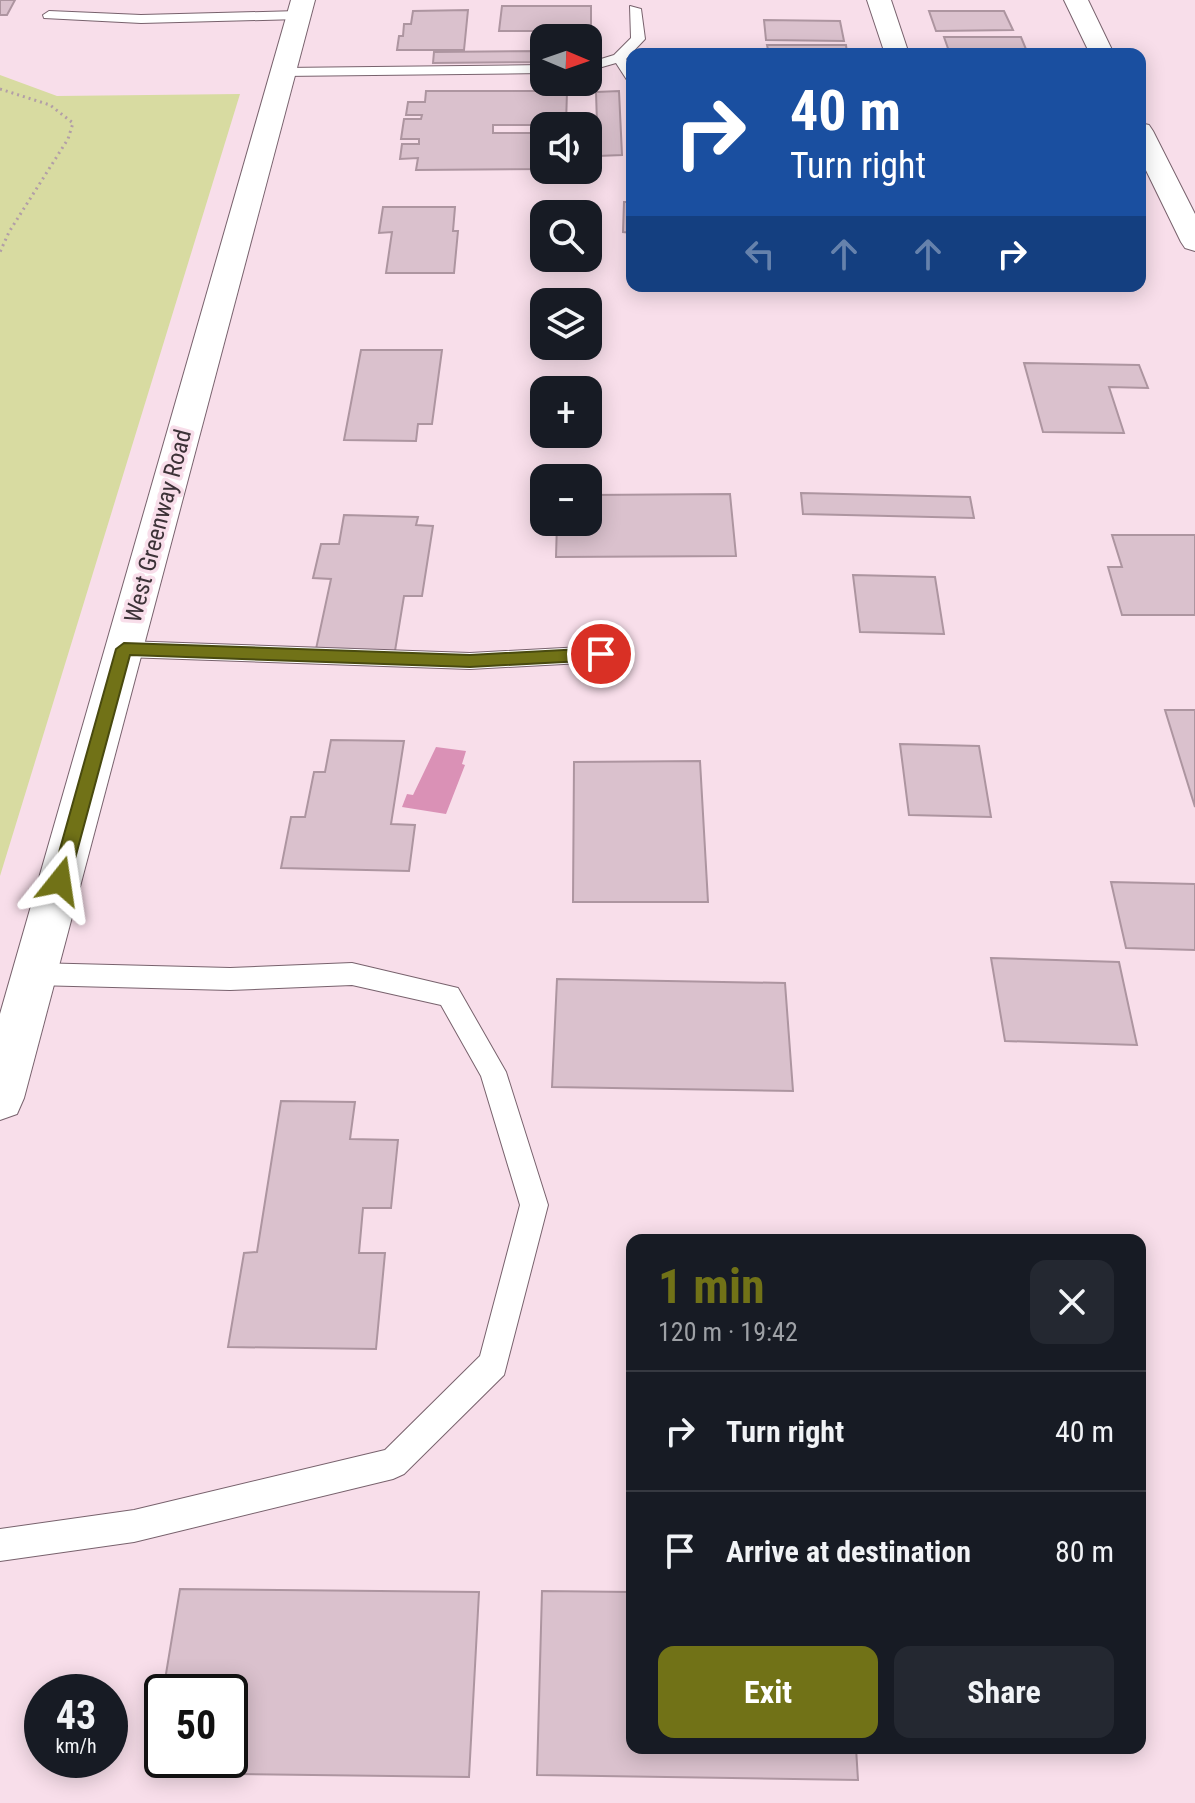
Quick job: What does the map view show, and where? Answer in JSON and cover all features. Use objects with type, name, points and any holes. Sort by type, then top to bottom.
[{"type":"main road","points":[[879,0],[895,48]]},
{"type":"main road","points":[[1076,0],[1099,48]]},
{"type":"main road","name":"West Greenway Road","points":[[0,1098],[301,7]]},
{"type":"main road","points":[[1149,167],[1195,242]]},
{"type":"lane","points":[[49,15],[141,19],[301,7]]},
{"type":"lane","points":[[629,48],[638,39],[635,9]]},
{"type":"lane","points":[[602,63],[619,58],[626,51]]},
{"type":"lane","points":[[619,58],[626,68]]},
{"type":"lane","points":[[283,72],[530,69]]},
{"type":"lane","points":[[124,649],[470,661],[601,654]]},
{"type":"lane","points":[[0,1545],[134,1526],[393,1463],[493,1364],[534,1205],[493,1072],[449,996],[352,974],[230,979],[34,974]]},
{"type":"path","points":[[0,89],[57,108],[68,115],[73,123],[68,139],[9,232],[0,252]]},
{"type":"green space","points":[[0,75],[57,96],[240,94],[0,876]]},
{"type":"shaded area","points":[[436,747],[466,751],[462,764],[465,765],[446,814],[402,807],[407,794],[413,795]]},
{"type":"building","points":[[0,0],[15,0],[7,15],[0,15]]},
{"type":"building","points":[[502,6],[591,6],[591,24],[530,24],[530,31],[499,31]]},
{"type":"building","points":[[468,10],[464,50],[397,50],[399,36],[403,36],[404,24],[411,24],[413,11]]},
{"type":"building","points":[[929,11],[1004,11],[1013,30],[936,31]]},
{"type":"building","points":[[764,20],[840,21],[844,41],[766,40]]},
{"type":"building","points":[[944,37],[1021,37],[1026,48],[948,48]]},
{"type":"building","points":[[767,45],[846,45],[846,48],[768,48]]},
{"type":"building","points":[[530,51],[530,62],[433,63],[434,52]]},
{"type":"building","points":[[426,91],[530,91],[530,96],[567,96],[566,112],[530,112],[530,125],[493,125],[493,133],[530,133],[530,169],[416,170],[418,158],[400,159],[402,144],[419,144],[419,139],[401,139],[404,119],[421,119],[422,115],[406,115],[408,102],[425,102]]},
{"type":"building","points":[[619,91],[622,155],[602,156],[602,112],[597,112],[596,96],[602,96],[602,92]]},
{"type":"building","points":[[624,202],[626,202],[626,232],[623,232]]},
{"type":"building","points":[[383,207],[455,207],[453,231],[458,231],[454,273],[386,273],[392,232],[379,233]]},
{"type":"building","points":[[361,350],[442,350],[432,424],[418,424],[416,441],[344,440]]},
{"type":"building","points":[[1024,363],[1139,365],[1148,388],[1109,387],[1124,433],[1043,432]]},
{"type":"building","points":[[801,493],[970,497],[974,518],[803,514]]},
{"type":"building","points":[[730,494],[736,556],[556,557],[557,536],[602,536],[602,495]]},
{"type":"building","points":[[344,515],[418,517],[416,525],[433,526],[422,596],[404,596],[395,651],[316,649],[331,579],[313,578],[321,544],[339,544]]},
{"type":"building","points":[[1112,535],[1195,535],[1195,615],[1122,615],[1108,567],[1122,567]]},
{"type":"building","points":[[853,575],[935,577],[944,634],[860,632]]},
{"type":"building","points":[[1165,710],[1195,710],[1195,807]]},
{"type":"building","points":[[331,740],[404,741],[391,824],[415,825],[409,871],[281,868],[291,817],[305,817],[314,772],[325,772]]},
{"type":"building","points":[[900,744],[979,746],[991,817],[909,815]]},
{"type":"building","points":[[700,761],[708,902],[573,902],[574,762]]},
{"type":"building","points":[[1111,882],[1195,884],[1195,950],[1126,948]]},
{"type":"building","points":[[991,958],[1119,962],[1137,1045],[1005,1041]]},
{"type":"building","points":[[557,979],[785,983],[793,1091],[552,1087]]},
{"type":"building","points":[[281,1101],[355,1102],[350,1139],[398,1140],[391,1208],[363,1208],[359,1253],[385,1253],[376,1349],[228,1347],[244,1253],[257,1252]]},
{"type":"building","points":[[180,1589],[479,1592],[469,1777],[248,1774],[248,1674],[166,1674]]},
{"type":"building","points":[[542,1591],[626,1592],[626,1754],[856,1754],[858,1780],[537,1775]]},
{"type":"route","points":[[60,881],[124,649],[365,660],[470,661],[601,654]]}]
